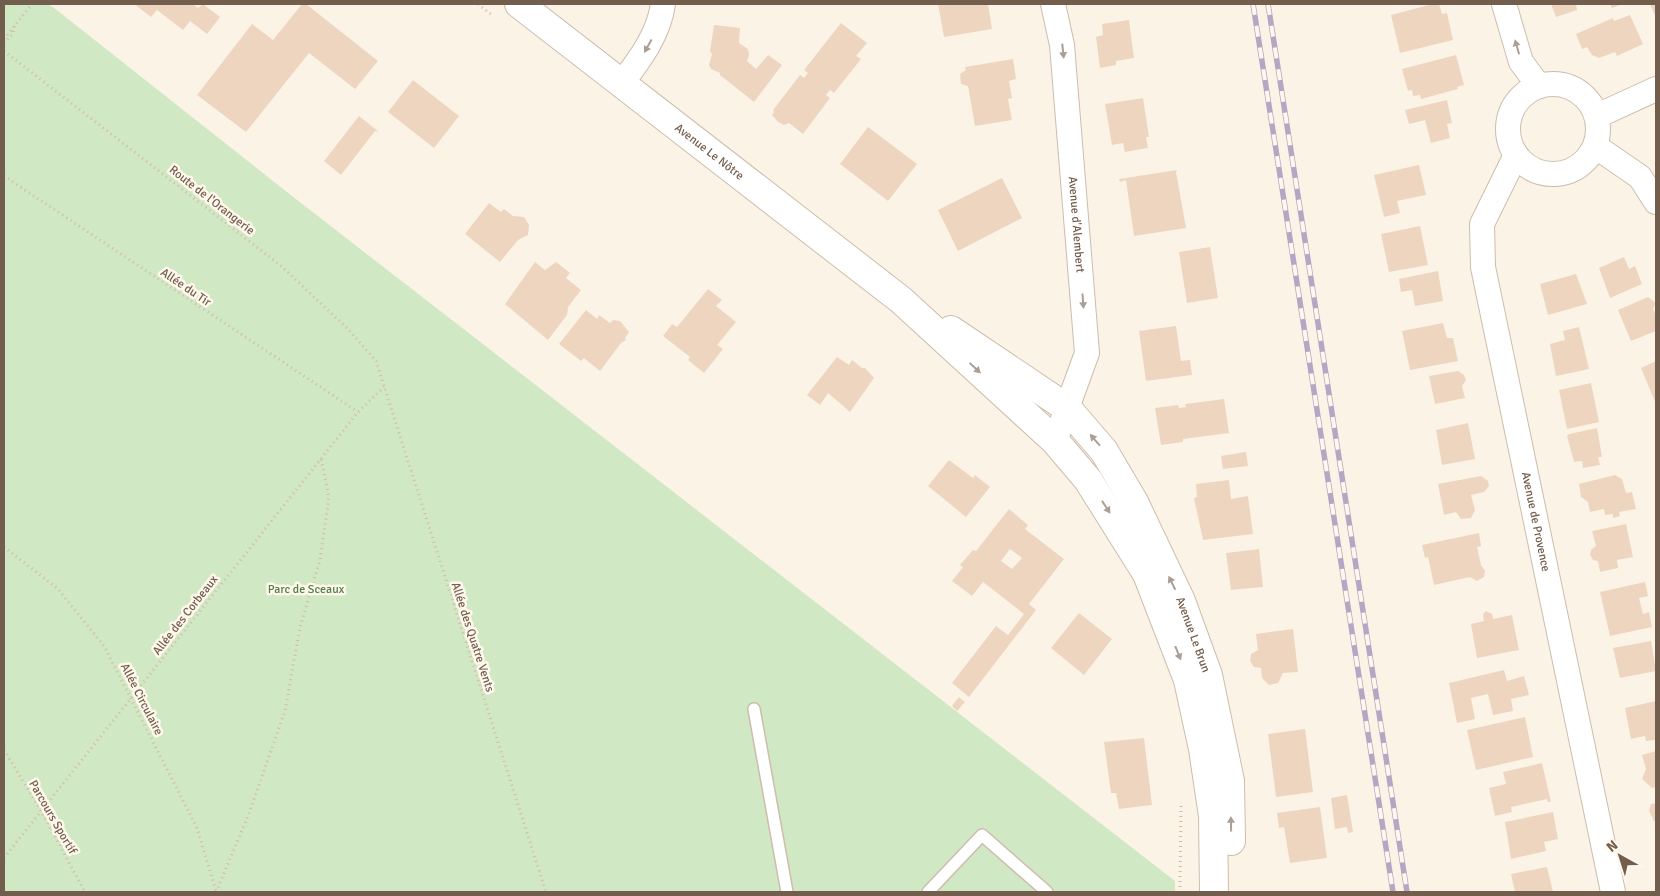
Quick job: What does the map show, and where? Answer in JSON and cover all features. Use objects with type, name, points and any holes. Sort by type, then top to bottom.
[{"type":"main road","name":"Avenue Le Nôtre","points":[[519,4],[901,300],[1055,441]]},
{"type":"main road","name":"Avenue Le Nôtre","points":[[901,300],[975,344],[1067,408]]},
{"type":"main road","name":"Avenue Le Brun","points":[[1067,408],[1104,451],[1134,502],[1181,600],[1208,675],[1230,781],[1232,892]]},
{"type":"main road","name":"Avenue Le Brun","points":[[1055,441],[1088,480],[1147,574],[1188,680],[1203,749],[1213,816],[1214,892]]},
{"type":"street","points":[[622,83],[640,59],[660,22],[663,4]]},
{"type":"street","name":"Avenue d'Alembert","points":[[1053,4],[1062,45],[1087,354],[1055,441]]},
{"type":"street","points":[[1504,4],[1521,62],[1539,86]]},
{"type":"street","points":[[1553,84],[1574,89],[1590,103],[1597,116],[1598,131],[1595,146],[1588,158],[1578,167],[1565,173],[1551,174],[1538,172],[1526,165],[1516,155],[1510,143],[1508,129],[1510,115],[1516,103],[1526,92],[1539,86],[1553,84]]},
{"type":"street","points":[[1597,116],[1656,89]]},
{"type":"street","points":[[1595,146],[1640,176],[1656,202]]},
{"type":"street","name":"Avenue de Provence","points":[[1516,155],[1482,224],[1483,267],[1614,892]]},
{"type":"lane","points":[[754,709],[787,892]]},
{"type":"lane","points":[[928,892],[982,835],[1048,892]]},
{"type":"path","points":[[4,41],[14,25],[32,4]]},
{"type":"path","points":[[4,41],[13,34],[14,25]]},
{"type":"path","name":"Route de l'Orangerie","points":[[4,51],[280,265],[347,328],[376,361],[384,387]]},
{"type":"path","name":"Allée du Tir","points":[[4,176],[358,412]]},
{"type":"path","name":"Allée des Corbeaux","points":[[4,858],[358,412],[384,387]]},
{"type":"path","name":"Allée des Quatre Vents","points":[[384,387],[546,892]]},
{"type":"path","points":[[216,892],[248,816],[285,711],[300,627],[320,560],[329,496],[321,458]]},
{"type":"path","name":"Allée Circulaire","points":[[4,547],[57,588],[104,646],[197,828],[216,892]]},
{"type":"path","name":"Parcours Sportif","points":[[4,750],[41,811],[85,892]]},
{"type":"path","points":[[1180,802],[1180,892]]},
{"type":"green space","name":"Parc de Sceaux","points":[[4,4],[48,4],[58,11],[292,196],[1175,881],[1175,892],[4,892]]},
{"type":"building","points":[[134,4],[193,4],[198,8],[203,4],[220,17],[207,34],[190,21],[183,30],[157,10],[151,17]]},
{"type":"building","points":[[302,4],[306,4],[378,61],[355,89],[309,53],[246,132],[197,95],[252,24],[273,40]]},
{"type":"building","points":[[938,4],[988,4],[992,29],[944,37]]},
{"type":"building","points":[[1439,4],[1442,14],[1447,13],[1453,40],[1400,53],[1391,15]]},
{"type":"building","points":[[1551,4],[1576,4],[1577,10],[1556,17]]},
{"type":"building","points":[[1610,4],[1623,4],[1612,8]]},
{"type":"building","points":[[1650,4],[1656,4],[1656,18]]},
{"type":"building","points":[[1630,15],[1643,44],[1617,56],[1615,52],[1599,58],[1592,55],[1587,47],[1582,49],[1576,34],[1613,18],[1614,21]]},
{"type":"building","points":[[1129,20],[1134,58],[1116,61],[1116,65],[1100,68],[1096,37],[1103,35],[1102,24]]},
{"type":"building","points":[[841,23],[867,43],[856,56],[861,59],[834,93],[830,90],[826,95],[830,98],[803,134],[789,123],[784,125],[778,122],[772,115],[773,110],[800,75],[804,78],[808,73],[804,70]]},
{"type":"building","points":[[714,25],[740,28],[739,43],[748,49],[747,61],[756,69],[768,55],[782,65],[754,102],[720,75],[720,73],[711,69],[709,65],[712,54],[710,51]]},
{"type":"building","points":[[1456,55],[1464,85],[1457,87],[1458,89],[1421,99],[1420,95],[1413,96],[1412,90],[1408,91],[1402,69]]},
{"type":"building","points":[[1013,59],[1016,79],[1009,81],[1012,98],[1008,99],[1012,120],[975,126],[968,86],[961,84],[960,74],[966,70],[965,67]]},
{"type":"building","points":[[413,80],[459,116],[434,148],[388,112]]},
{"type":"building","points":[[1143,98],[1149,137],[1146,137],[1148,148],[1125,152],[1123,143],[1112,145],[1105,104]]},
{"type":"building","points":[[1447,100],[1452,123],[1447,124],[1450,138],[1431,143],[1425,120],[1409,124],[1405,110]]},
{"type":"building","points":[[359,116],[379,132],[375,131],[341,175],[324,161]]},
{"type":"building","points":[[868,127],[917,164],[888,201],[840,164]]},
{"type":"building","points":[[1419,165],[1426,195],[1397,201],[1400,213],[1384,217],[1374,175]]},
{"type":"building","points":[[1177,170],[1186,228],[1134,236],[1126,180],[1120,182],[1119,179]]},
{"type":"building","points":[[1002,178],[1022,218],[958,251],[938,210]]},
{"type":"building","points":[[489,203],[501,212],[504,209],[513,216],[524,217],[529,225],[528,235],[518,240],[500,262],[465,234]]},
{"type":"building","points":[[1420,226],[1428,265],[1389,272],[1381,234]]},
{"type":"building","points":[[1210,247],[1218,298],[1187,303],[1179,252]]},
{"type":"building","points":[[1624,257],[1629,269],[1635,266],[1642,284],[1610,298],[1599,268]]},
{"type":"building","points":[[535,262],[545,270],[556,262],[570,273],[566,278],[581,290],[568,307],[567,315],[548,340],[505,304]]},
{"type":"building","points":[[1438,271],[1443,301],[1415,306],[1412,290],[1401,292],[1399,279]]},
{"type":"building","points":[[1576,274],[1587,304],[1548,315],[1540,284]]},
{"type":"building","points":[[708,289],[722,300],[716,306],[736,322],[717,345],[723,349],[704,373],[688,360],[690,357],[663,336],[672,324],[677,327]]},
{"type":"building","points":[[1648,297],[1656,303],[1653,309],[1656,316],[1656,331],[1631,341],[1618,310]]},
{"type":"building","points":[[586,310],[597,319],[599,315],[610,323],[613,320],[620,321],[629,332],[625,338],[626,340],[621,343],[600,371],[584,358],[581,361],[559,344]]},
{"type":"building","points":[[1443,323],[1447,338],[1453,338],[1458,361],[1410,370],[1402,331]]},
{"type":"building","points":[[1176,326],[1181,361],[1190,360],[1192,375],[1146,381],[1139,331]]},
{"type":"building","points":[[1579,327],[1589,369],[1556,376],[1550,344],[1565,340],[1563,331]]},
{"type":"building","points":[[837,357],[849,365],[852,360],[862,368],[865,368],[874,378],[850,412],[828,393],[820,405],[807,395]]},
{"type":"building","points":[[1656,361],[1656,404],[1641,368]]},
{"type":"building","points":[[1458,371],[1464,375],[1466,380],[1462,386],[1465,398],[1435,404],[1429,376]]},
{"type":"building","points":[[1591,383],[1599,422],[1567,429],[1559,390]]},
{"type":"building","points":[[1224,399],[1229,433],[1183,439],[1183,442],[1161,445],[1155,408],[1178,405],[1179,408],[1186,407],[1185,404]]},
{"type":"building","points":[[1468,423],[1475,459],[1442,465],[1436,430]]},
{"type":"building","points":[[1597,428],[1602,457],[1598,457],[1600,465],[1583,468],[1582,461],[1574,462],[1567,436]]},
{"type":"building","points":[[1246,452],[1248,466],[1223,469],[1221,456]]},
{"type":"building","points":[[949,460],[973,478],[975,475],[990,487],[966,517],[928,486]]},
{"type":"building","points":[[1615,475],[1622,479],[1626,493],[1632,492],[1636,509],[1619,512],[1620,516],[1613,518],[1613,514],[1605,515],[1604,509],[1590,512],[1588,502],[1581,497],[1579,484]]},
{"type":"building","points":[[1481,476],[1488,481],[1489,486],[1484,492],[1471,495],[1475,510],[1471,518],[1461,519],[1456,512],[1444,515],[1438,484]]},
{"type":"building","points":[[1229,480],[1231,499],[1248,496],[1253,534],[1203,540],[1194,498],[1197,497],[1196,484]]},
{"type":"building","points":[[1009,509],[1028,525],[1025,529],[1064,559],[1029,604],[1036,610],[969,697],[952,683],[996,626],[1008,635],[1024,614],[983,582],[972,596],[952,581],[963,567],[960,565],[973,550],[976,551]],"holes":[[[1010,549],[1022,558],[1012,569],[1001,561]]]},
{"type":"building","points":[[1626,524],[1633,557],[1617,560],[1618,568],[1600,572],[1598,561],[1593,560],[1590,555],[1591,550],[1596,546],[1592,531]]},
{"type":"building","points":[[1479,533],[1481,546],[1477,547],[1481,565],[1485,571],[1484,577],[1477,581],[1470,577],[1434,585],[1428,557],[1425,558],[1422,545]]},
{"type":"building","points":[[1259,549],[1263,587],[1231,590],[1226,553]]},
{"type":"building","points":[[1645,582],[1648,596],[1639,598],[1643,614],[1649,612],[1652,627],[1610,636],[1600,592]]},
{"type":"building","points":[[1486,611],[1492,614],[1493,619],[1512,615],[1519,650],[1477,658],[1471,624],[1484,621],[1483,614]]},
{"type":"building","points":[[1079,613],[1112,639],[1084,675],[1051,648]]},
{"type":"building","points":[[1293,629],[1298,672],[1283,673],[1278,683],[1269,685],[1262,678],[1261,668],[1254,667],[1250,661],[1251,654],[1258,650],[1256,634]]},
{"type":"building","points":[[1651,641],[1656,671],[1620,678],[1613,648]]},
{"type":"building","points":[[1504,670],[1507,681],[1524,676],[1529,695],[1511,699],[1513,711],[1493,715],[1488,694],[1471,698],[1475,719],[1457,723],[1449,683]]},
{"type":"building","points":[[959,697],[965,702],[957,711],[952,706]]},
{"type":"building","points":[[1656,701],[1656,740],[1646,741],[1645,736],[1631,739],[1625,708]]},
{"type":"building","points":[[1525,717],[1533,757],[1476,770],[1467,730]]},
{"type":"building","points":[[1305,729],[1313,792],[1276,797],[1268,734]]},
{"type":"building","points":[[1144,738],[1152,805],[1119,809],[1116,793],[1111,793],[1104,742]]},
{"type":"building","points":[[1656,751],[1656,787],[1652,788],[1642,779],[1646,769],[1642,755]]},
{"type":"building","points":[[1542,763],[1551,802],[1548,802],[1547,799],[1511,807],[1512,812],[1495,816],[1489,788],[1506,784],[1503,772]]},
{"type":"building","points":[[1347,795],[1353,832],[1348,833],[1347,827],[1335,829],[1331,798]]},
{"type":"building","points":[[1656,803],[1656,821],[1654,821],[1649,811],[1651,804]]},
{"type":"building","points":[[1320,807],[1327,858],[1290,863],[1284,827],[1279,828],[1277,813]]},
{"type":"building","points":[[1553,812],[1558,839],[1544,842],[1546,851],[1511,859],[1505,822]]},
{"type":"building","points":[[1547,867],[1553,892],[1515,892],[1511,874]]},
{"type":"railway","points":[[1253,4],[1393,892]]},
{"type":"railway","points":[[1268,4],[1407,892]]}]
